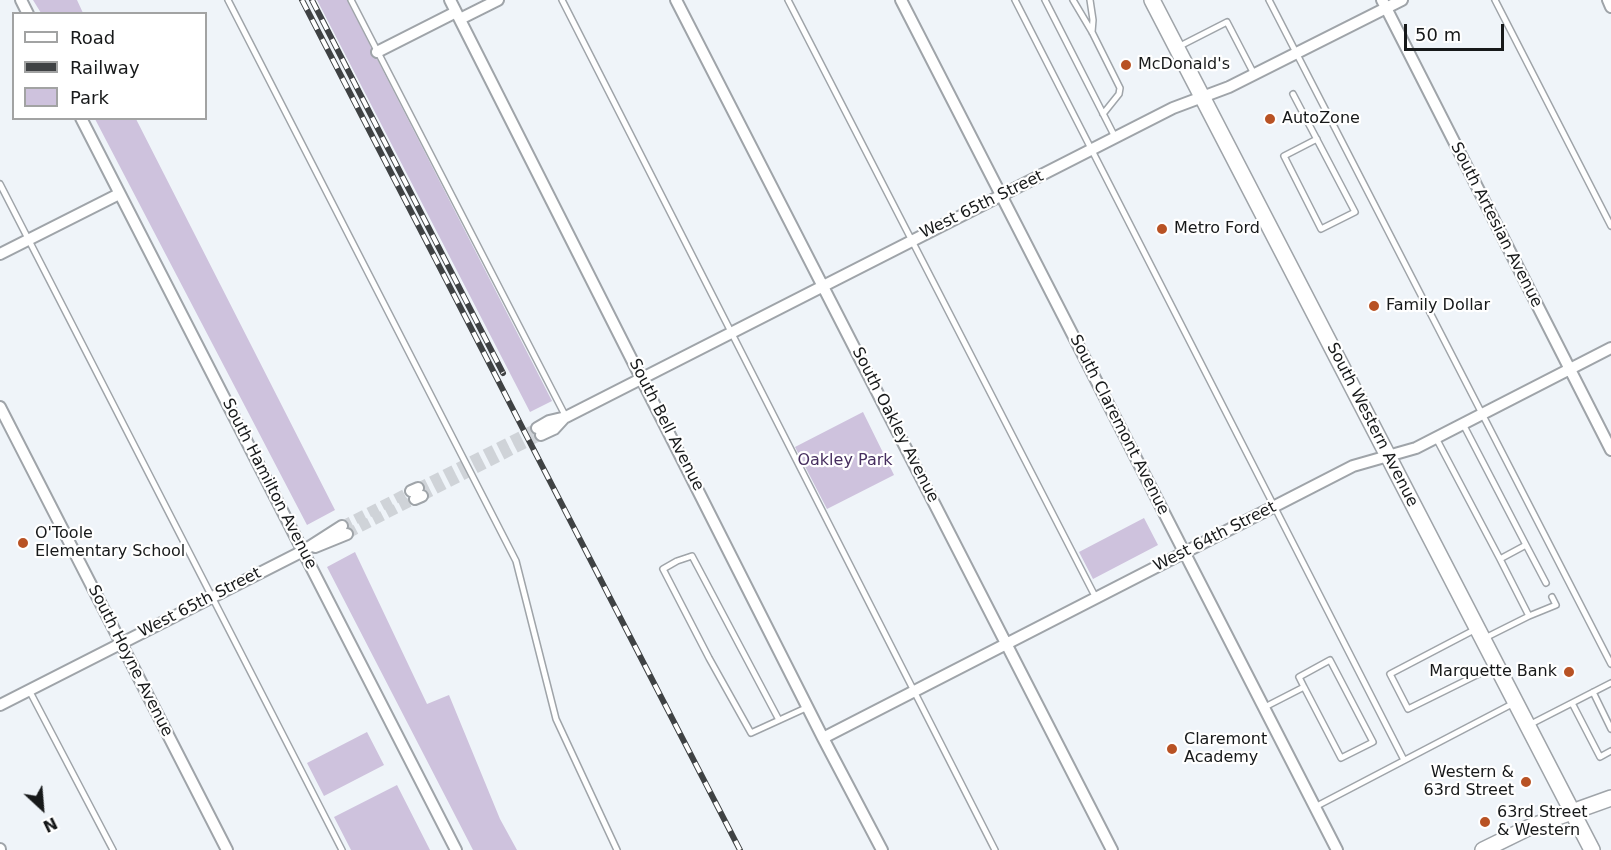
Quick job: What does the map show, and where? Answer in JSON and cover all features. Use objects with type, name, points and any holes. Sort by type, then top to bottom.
[{"type":"main road","name":"South Western Avenue","points":[[1152,0],[1592,850]]},
{"type":"main road","points":[[1483,850],[1530,826],[1611,798]]},
{"type":"street","name":"South Bell Avenue","points":[[450,0],[823,738],[882,850]]},
{"type":"street","points":[[377,51],[498,0]]},
{"type":"street","name":"South Oakley Avenue","points":[[676,0],[1113,850]]},
{"type":"street","name":"South Claremont Avenue","points":[[901,0],[1337,850]]},
{"type":"street","name":"West 65th Street","points":[[539,431],[549,421],[566,417],[1173,108],[1228,87],[1296,53],[1384,4],[1402,0]]},
{"type":"street","points":[[1608,0],[1611,7]]},
{"type":"street","name":"South Artesian Avenue","points":[[1384,4],[1611,450]]},
{"type":"street","name":"South Hamilton Avenue","points":[[82,120],[456,850]]},
{"type":"street","points":[[0,254],[119,194]]},
{"type":"street","name":"West 64th Street","points":[[823,738],[1353,466],[1416,448],[1611,348]]},
{"type":"street","name":"South Hoyne Avenue","points":[[0,407],[227,850]]},
{"type":"street","name":"West 65th Street","points":[[0,705],[303,551],[333,541],[345,530]]},
{"type":"lane","points":[[228,0],[516,561],[556,719],[617,850]]},
{"type":"lane","points":[[351,0],[566,417]]},
{"type":"lane","points":[[562,0],[995,850]]},
{"type":"lane","points":[[788,0],[1096,598]]},
{"type":"lane","points":[[1015,0],[1404,760]]},
{"type":"lane","points":[[1045,0],[1115,138]]},
{"type":"lane","points":[[1073,0],[1120,88],[1119,94],[1103,114]]},
{"type":"lane","points":[[1090,0],[1092,32]]},
{"type":"lane","points":[[1269,0],[1611,664]]},
{"type":"lane","points":[[1495,0],[1611,226]]},
{"type":"lane","points":[[1176,48],[1227,22],[1254,74]]},
{"type":"lane","points":[[1293,94],[1317,139],[1354,212],[1321,228],[1284,156],[1317,139]]},
{"type":"lane","points":[[0,184],[342,850]]},
{"type":"lane","points":[[1463,424],[1546,583]]},
{"type":"lane","points":[[1436,438],[1529,616]]},
{"type":"lane","points":[[1500,559],[1526,545]]},
{"type":"lane","points":[[779,720],[692,556],[663,569],[751,733],[808,707]]},
{"type":"lane","points":[[1497,665],[1408,709],[1390,674],[1480,634],[1557,605],[1552,597]]},
{"type":"lane","points":[[1330,660],[1373,742],[1341,758],[1304,687],[1299,677],[1330,660]]},
{"type":"lane","points":[[1528,726],[1611,683]]},
{"type":"lane","points":[[1263,708],[1304,687]]},
{"type":"lane","points":[[29,690],[113,850]]},
{"type":"lane","points":[[1593,692],[1611,729]]},
{"type":"lane","points":[[1315,807],[1516,702]]},
{"type":"lane","points":[[1572,703],[1600,756],[1611,751]]},
{"type":"green space","points":[[33,0],[77,0],[83,12],[40,12]]},
{"type":"green space","points":[[317,0],[347,0],[552,401],[530,412]]},
{"type":"green space","points":[[96,120],[137,120],[335,510],[307,525]]},
{"type":"green space","name":"Oakley Park","points":[[863,412],[894,475],[827,509],[795,447]]},
{"type":"green space","points":[[1144,518],[1158,545],[1093,579],[1079,552]]},
{"type":"green space","points":[[355,552],[427,704],[449,695],[500,819],[517,850],[473,850],[327,567]]},
{"type":"green space","points":[[367,732],[384,765],[324,796],[307,763]]},
{"type":"green space","points":[[397,785],[430,850],[351,850],[334,817]]},
{"type":"tunnel","points":[[418,488],[537,428]]},
{"type":"tunnel","points":[[422,496],[541,435]]},
{"type":"tunnel","points":[[342,526],[411,491]]},
{"type":"tunnel","points":[[347,534],[415,499]]},
{"type":"railway","points":[[302,0],[740,850]]},
{"type":"railway","points":[[312,0],[503,373]]},
{"type":"place","name":"McDonald's","points":[[1126,65]]},
{"type":"place","name":"AutoZone","points":[[1270,119]]},
{"type":"place","name":"Metro Ford","points":[[1162,229]]},
{"type":"place","name":"Family Dollar","points":[[1374,306]]},
{"type":"place","name":"O'Toole Elementary School","points":[[23,543]]},
{"type":"place","name":"Marquette Bank","points":[[1569,672]]},
{"type":"place","name":"Claremont Academy","points":[[1172,749]]},
{"type":"place","name":"Western & 63rd Street","points":[[1526,782]]},
{"type":"place","name":"63rd Street & Western","points":[[1485,822]]}]
